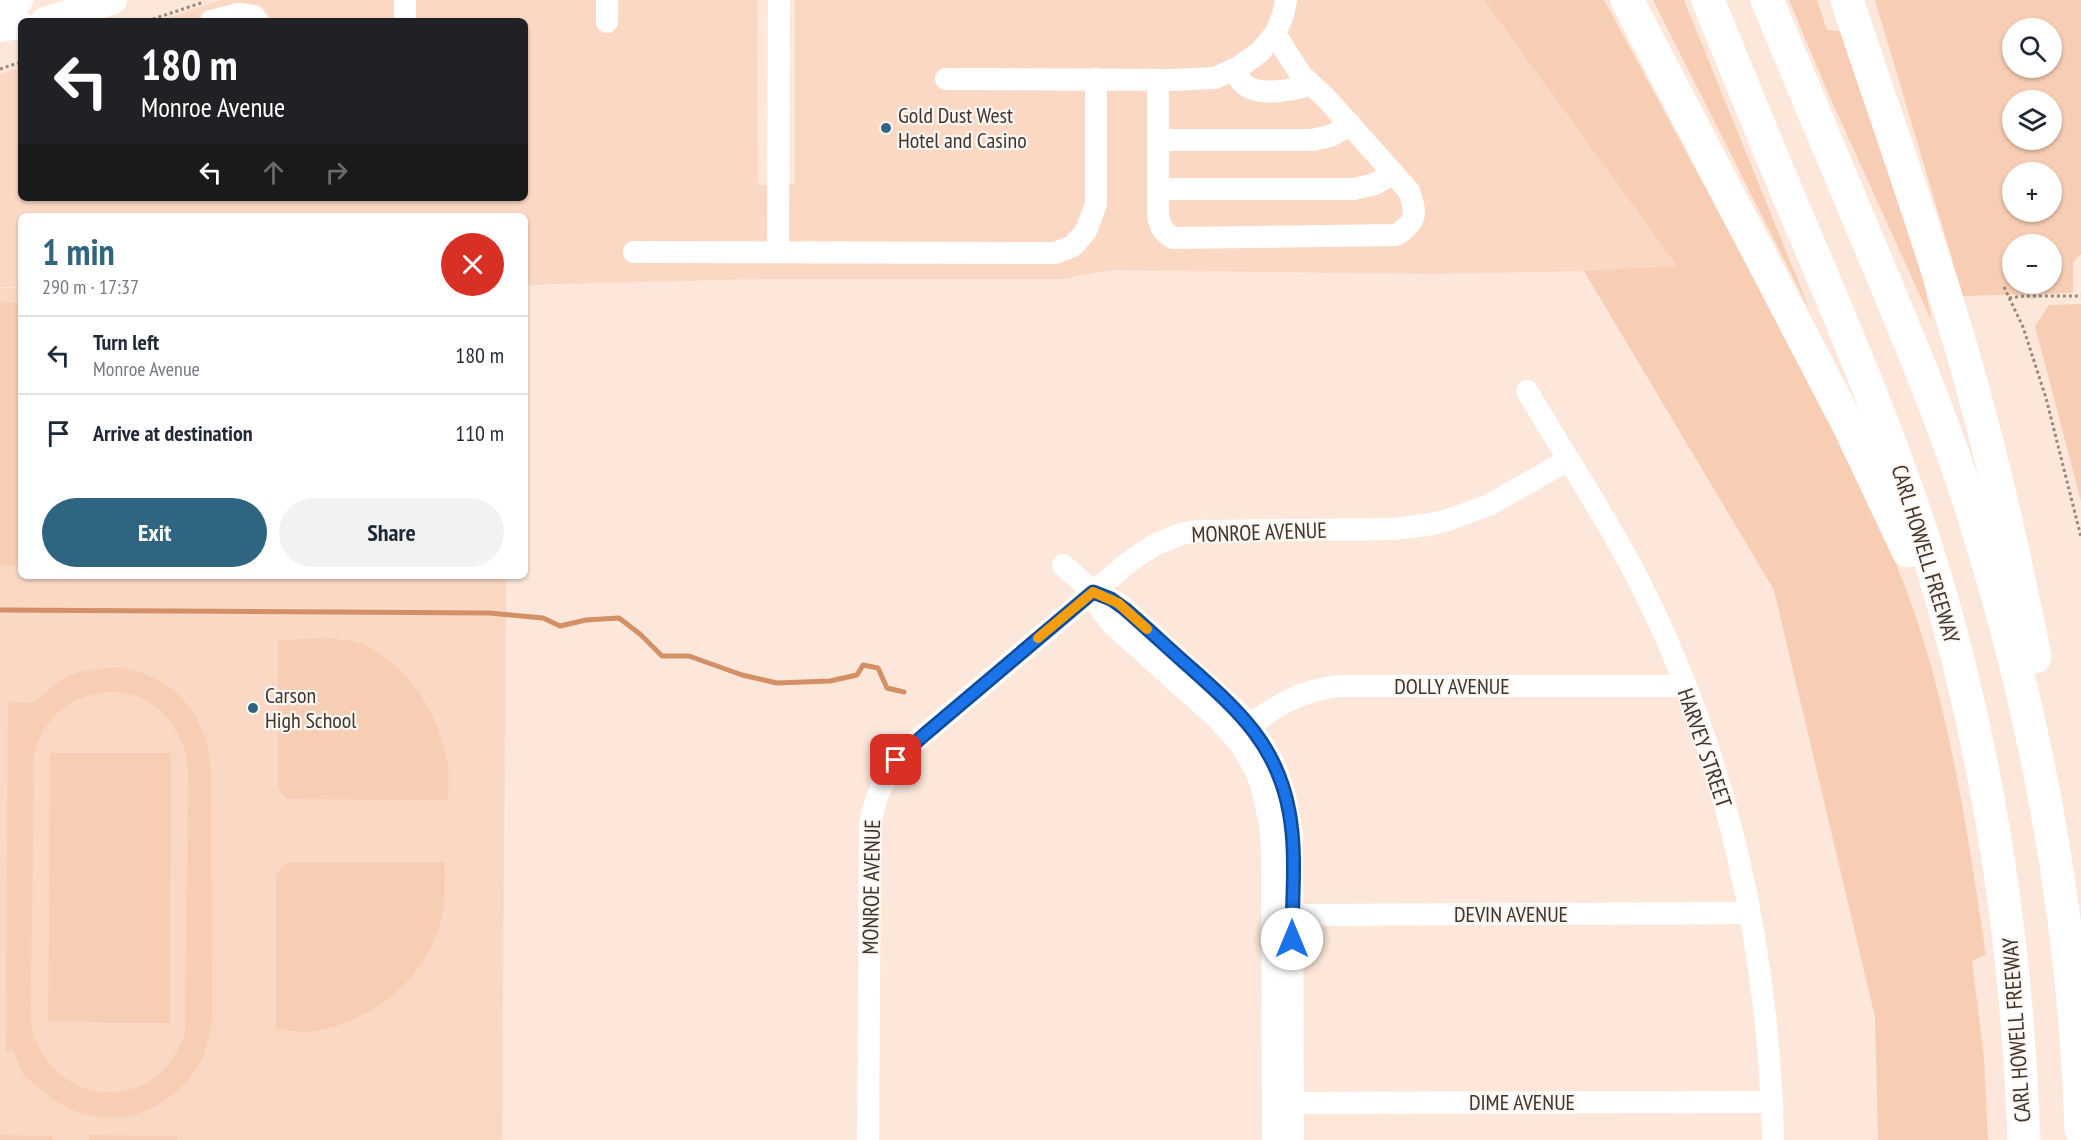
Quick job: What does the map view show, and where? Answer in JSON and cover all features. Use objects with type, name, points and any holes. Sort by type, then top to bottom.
[{"type":"highway","points":[[1627,0],[1883,495],[1926,594],[1969,706]]},
{"type":"highway","name":"CARL HOWELL FREEWAY","points":[[1708,0],[1892,448],[1930,557],[1969,706],[1998,852],[2017,1003],[2024,1140]]},
{"type":"highway","points":[[1767,0],[1924,379],[1972,510],[2008,635],[2035,748],[2050,825],[2069,948]]},
{"type":"highway","points":[[1847,0],[1955,327],[1992,458],[2013,547],[2036,661],[2056,811],[2078,1056],[2081,1128]]},
{"type":"main road","points":[[55,18],[113,0]]},
{"type":"main road","points":[[0,28],[16,9]]},
{"type":"street","points":[[405,0],[405,18]]},
{"type":"street","points":[[778,252],[779,0]]},
{"type":"street","points":[[946,79],[1215,78],[1260,52],[1275,34],[1286,0]]},
{"type":"street","points":[[223,18],[239,14],[256,18]]},
{"type":"street","points":[[1158,80],[1158,189],[1160,224],[1164,233],[1173,238],[1396,235],[1408,228],[1414,219],[1414,205],[1409,191],[1327,99],[1301,75],[1275,34]]},
{"type":"street","points":[[1234,69],[1243,84],[1254,91],[1294,90],[1311,84]]},
{"type":"street","points":[[634,252],[1055,253],[1073,246],[1086,231],[1096,204],[1096,79]]},
{"type":"street","points":[[1158,140],[1312,140],[1330,136],[1351,126]]},
{"type":"street","points":[[1158,189],[1354,189],[1375,184],[1393,173]]},
{"type":"street","name":"HARVEY STREET","points":[[1527,392],[1634,571],[1706,742],[1727,810],[1749,913],[1766,1024],[1773,1140]]},
{"type":"street","name":"MONROE AVENUE","points":[[868,1140],[870,827],[873,807],[880,786],[896,760],[907,749],[1093,592],[1154,545],[1181,534],[1210,530],[1395,529],[1432,524],[1489,505],[1568,460]]},
{"type":"street","points":[[1063,565],[1093,592],[1101,610],[1112,624],[1215,717],[1242,731],[1267,803],[1282,915],[1283,1103],[1293,1140]]},
{"type":"street","name":"DOLLY AVENUE","points":[[1242,731],[1293,697],[1308,691],[1338,686],[1684,686]]},
{"type":"street","name":"DEVIN AVENUE","points":[[1282,915],[1749,913]]},
{"type":"street","name":"DIME AVENUE","points":[[1283,1103],[1772,1102]]},
{"type":"street","points":[[1273,1140],[1283,1103]]},
{"type":"path","points":[[156,18],[208,0]]},
{"type":"path","points":[[0,69],[18,63]]},
{"type":"path","points":[[2007,294],[2023,327],[2046,398],[2081,537]]},
{"type":"path","points":[[2009,298],[2081,296]]},
{"type":"shaded area","points":[[221,0],[757,0],[758,185],[795,184],[795,0],[1484,0],[1678,267],[1430,274],[1116,270],[1074,276],[1069,279],[757,279],[528,285],[528,213],[18,213],[18,287],[0,287],[0,74],[18,68],[18,201],[528,201],[528,18],[167,18]]},
{"type":"shaded area","points":[[1484,0],[1604,0],[1808,379],[1884,534],[1915,614],[1928,656],[1949,740],[1966,826],[1986,955],[1972,961],[1984,1057],[1988,1140],[1878,1140],[1875,1017],[1774,590],[1584,271],[1677,266]]},
{"type":"shaded area","points":[[1653,0],[1684,0],[1811,313]]},
{"type":"shaded area","points":[[1789,0],[1817,0],[1827,30],[1840,31],[1920,264],[1932,322],[1829,95]]},
{"type":"shaded area","points":[[1875,0],[2081,0],[2081,254],[2073,262],[2073,293],[2062,293],[2062,234],[2002,234],[2002,294],[2036,294],[1963,296]]},
{"type":"shaded area","name":"Carson High School","points":[[0,288],[18,288],[18,579],[506,579],[502,1140],[0,1140]]},
{"type":"shaded area","points":[[0,302],[18,303],[18,566],[0,565]]},
{"type":"shaded area","points":[[2081,304],[2081,501],[2035,326],[2049,305]]},
{"type":"shaded area","points":[[330,638],[362,644],[379,653],[409,679],[421,695],[439,730],[445,749],[448,800],[287,799],[278,788],[278,640]]},
{"type":"shaded area","points":[[115,667],[135,671],[169,687],[183,699],[194,714],[208,749],[211,770],[212,1014],[207,1044],[197,1069],[174,1094],[145,1111],[112,1118],[88,1115],[58,1103],[25,1076],[13,1051],[6,1051],[8,702],[32,703],[64,678],[83,671]],"holes":[[[106,692],[134,695],[156,706],[172,724],[178,735],[188,770],[185,1034],[170,1062],[157,1076],[141,1086],[123,1091],[105,1092],[88,1089],[72,1082],[57,1072],[45,1058],[33,1030],[31,996],[34,754],[44,730],[60,711],[80,699]]]},
{"type":"shaded area","points":[[50,753],[171,753],[170,1023],[48,1022]]},
{"type":"shaded area","points":[[287,862],[445,862],[443,914],[434,942],[423,962],[393,995],[375,1008],[355,1019],[309,1032],[276,1029],[276,874]]},
{"type":"shaded area","points":[[0,1135],[53,1136],[53,1140],[0,1140]]},
{"type":"shaded area","points":[[89,1135],[177,1136],[177,1140],[89,1140]]},
{"type":"waterway","points":[[0,610],[489,613],[543,618],[560,626],[586,620],[619,618],[640,634],[662,656],[689,656],[742,675],[777,683],[830,681],[857,675],[863,665],[878,668],[887,688],[904,692]]},
{"type":"slow traffic","points":[[1038,638],[1093,592],[1118,603],[1147,629]]},
{"type":"place","name":"Gold Dust West Hotel and Casino","points":[[886,128]]},
{"type":"place","name":"Carson High School","points":[[253,708]]},
{"type":"route","points":[[896,760],[1093,592],[1111,599],[1230,703],[1266,748],[1281,780],[1292,832],[1292,939]]}]
